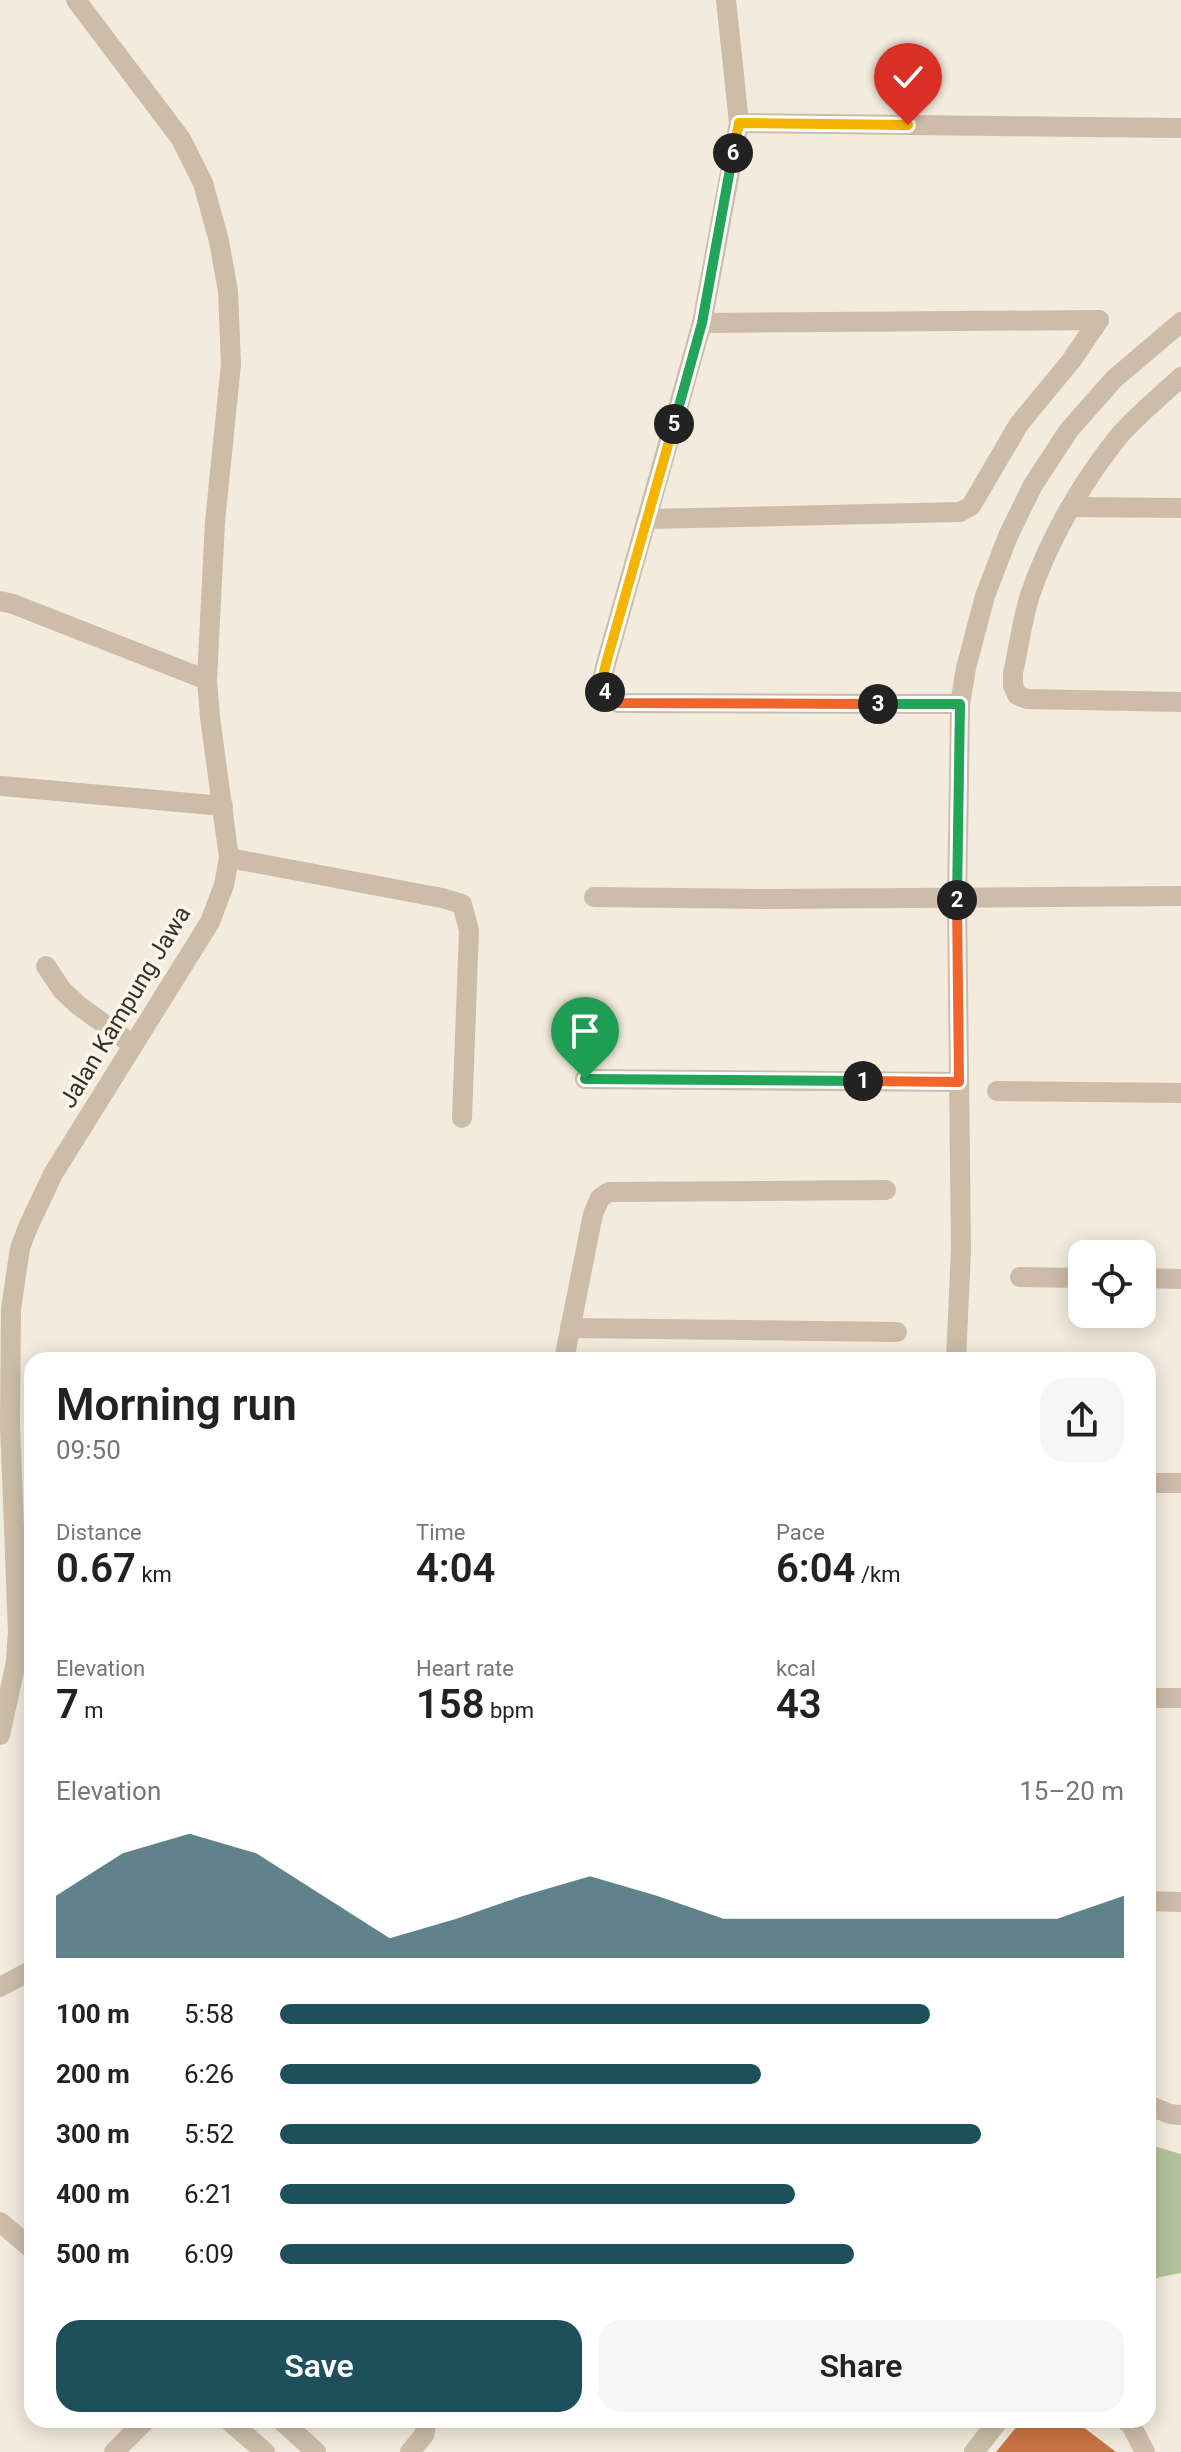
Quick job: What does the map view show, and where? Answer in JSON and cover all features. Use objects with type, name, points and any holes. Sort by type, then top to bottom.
[{"type":"street","name":"Jalan Kampung Jawa","points":[[0,1735],[16,1662],[18,1631],[10,1425],[11,1309],[20,1248],[53,1174],[210,922],[224,885],[229,858],[207,680],[215,522],[231,364],[228,291],[219,241],[203,183],[181,139],[76,0]]},
{"type":"street","points":[[726,0],[739,123],[702,323],[602,680],[605,693],[618,703],[960,704]]},
{"type":"street","points":[[739,123],[1181,128]]},
{"type":"street","points":[[647,519],[960,512],[971,506],[1019,424],[1071,361],[1099,320],[702,323]]},
{"type":"street","points":[[956,1352],[961,1250],[957,897],[960,704],[966,668],[985,596],[1008,536],[1033,485],[1069,430],[1105,389],[1181,322]]},
{"type":"street","points":[[1181,377],[1121,434],[1072,507],[1029,598],[1013,673],[1017,695],[1027,699],[1181,702]]},
{"type":"street","points":[[1072,507],[1181,508]]},
{"type":"street","points":[[0,601],[207,680]]},
{"type":"street","points":[[2,786],[223,806]]},
{"type":"street","points":[[229,858],[462,904],[469,930],[462,1118]]},
{"type":"street","points":[[594,897],[1181,896]]},
{"type":"street","points":[[46,966],[62,990],[78,1005],[133,1045]]},
{"type":"street","points":[[585,1079],[959,1082]]},
{"type":"street","points":[[997,1091],[1181,1093]]},
{"type":"street","points":[[566,1352],[593,1214],[600,1198],[609,1192],[886,1190]]},
{"type":"street","points":[[1020,1277],[1068,1278]]},
{"type":"street","points":[[1156,1278],[1181,1279]]},
{"type":"street","points":[[570,1328],[897,1332]]},
{"type":"street","points":[[1156,1483],[1181,1483]]},
{"type":"street","points":[[1156,1698],[1181,1698]]},
{"type":"street","points":[[1156,1901],[1181,1902]]},
{"type":"street","points":[[0,1987],[24,1974]]},
{"type":"street","points":[[1156,2108],[1181,2115]]},
{"type":"street","points":[[0,2222],[24,2242]]},
{"type":"street","points":[[114,2452],[138,2428]]},
{"type":"street","points":[[237,2428],[258,2446],[275,2428]]},
{"type":"street","points":[[291,2428],[316,2452]]},
{"type":"street","points":[[410,2452],[424,2435],[425,2428]]},
{"type":"street","points":[[974,2452],[993,2428]]},
{"type":"street","points":[[1133,2428],[1145,2452]]},
{"type":"green space","points":[[1156,2147],[1181,2154],[1181,2273],[1156,2279]]},
{"type":"building","points":[[1016,2428],[1084,2428],[1116,2452],[996,2452]]},
{"type":"route","points":[[585,1079],[959,1082],[957,897],[960,704],[618,703],[605,693],[602,680],[702,323],[739,123],[908,125]]}]
